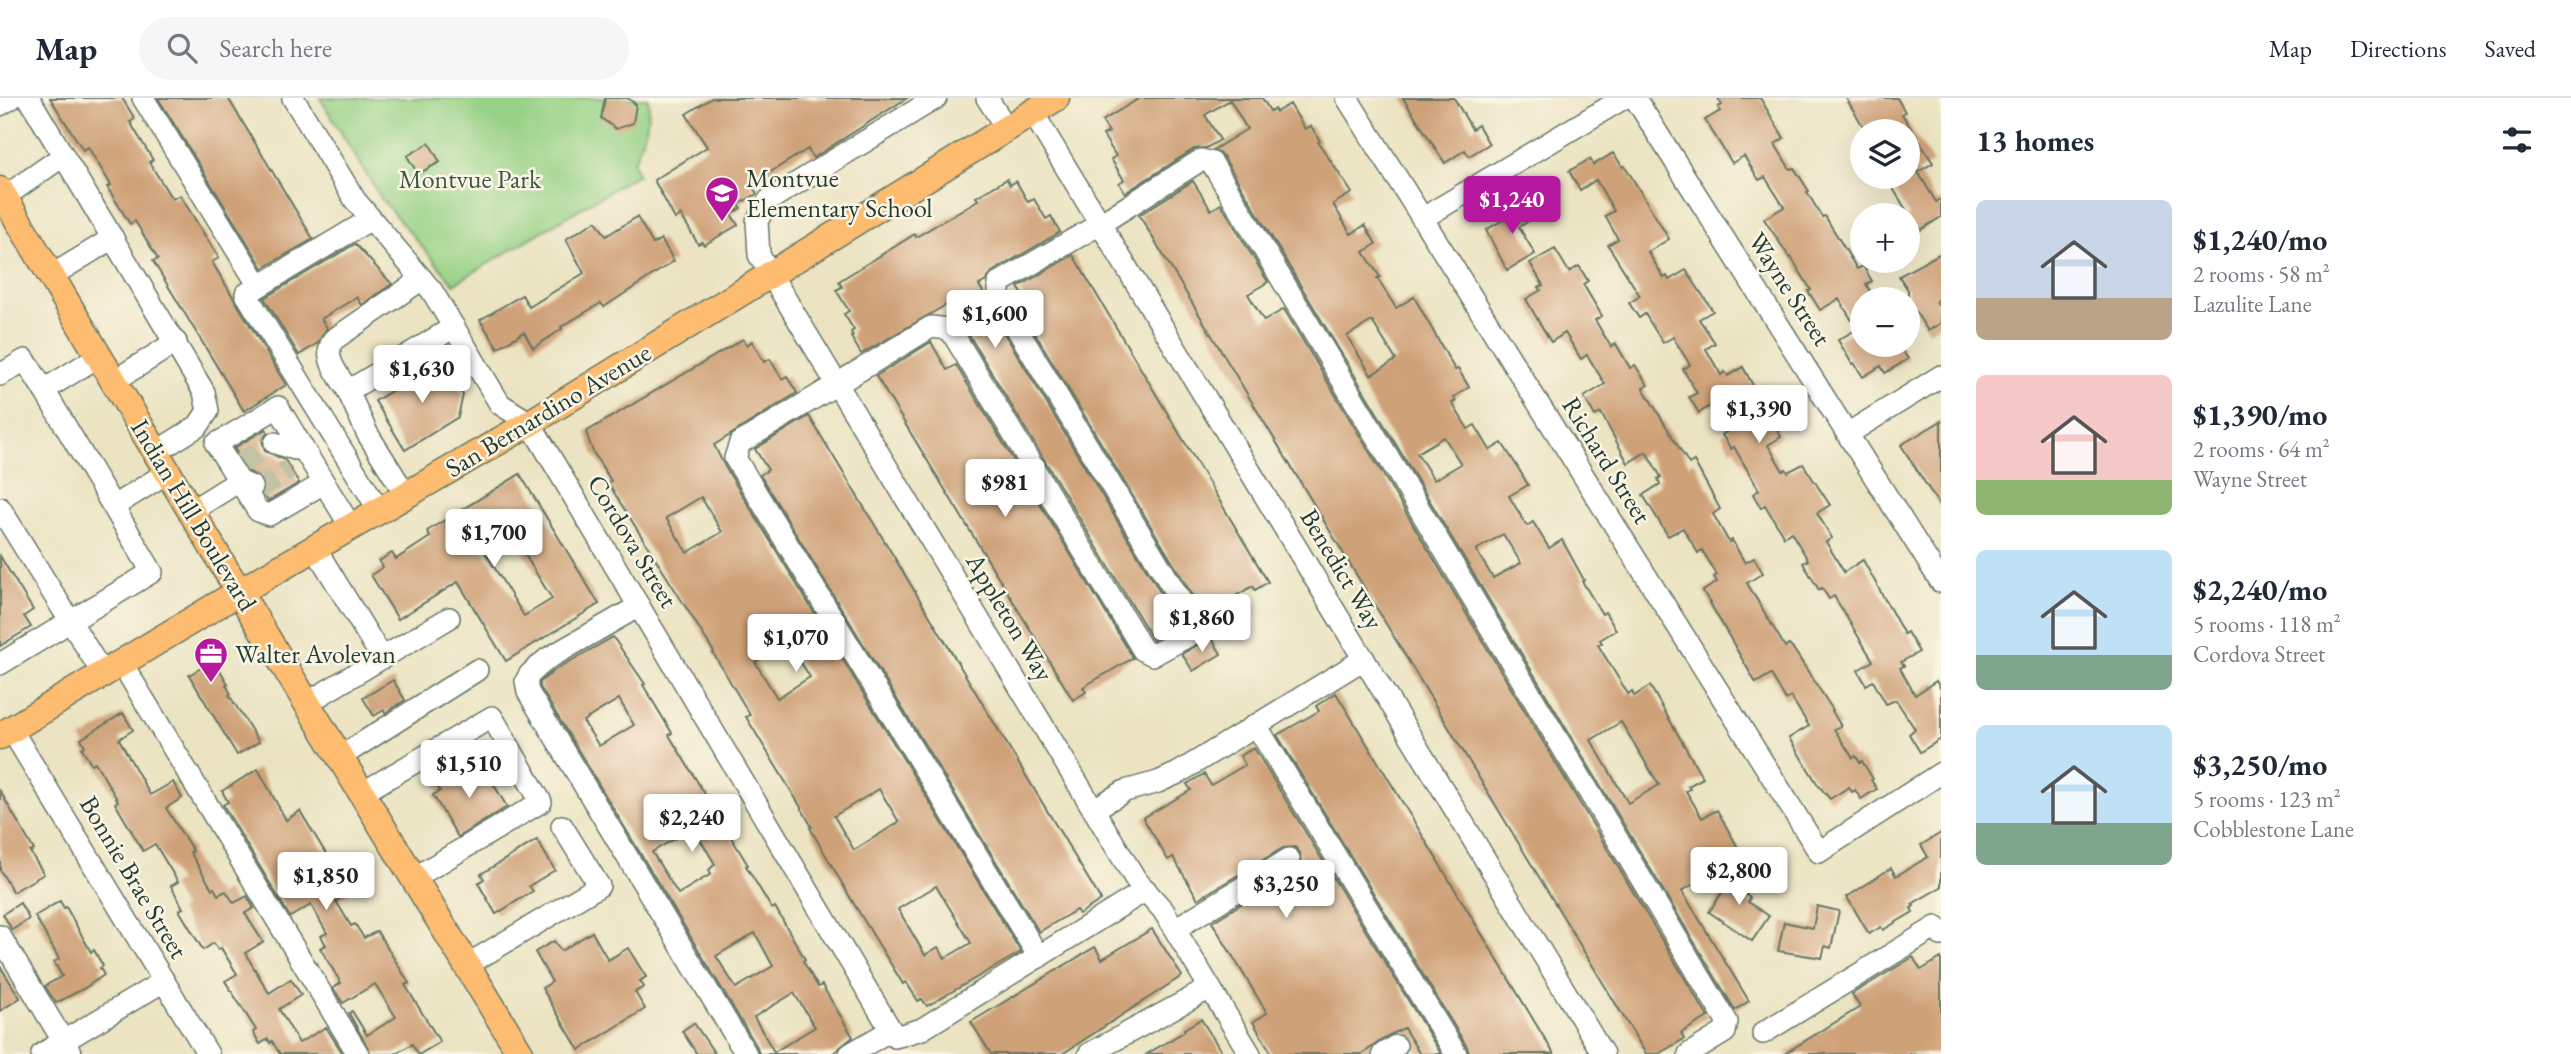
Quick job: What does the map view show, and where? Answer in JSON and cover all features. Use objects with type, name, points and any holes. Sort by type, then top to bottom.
[{"type":"main road","name":"San Bernardino Avenue","points":[[6,732],[239,592],[530,423],[1056,98]]},
{"type":"main road","name":"Indian Hill Boulevard","points":[[2,196],[239,592],[521,1054]]},
{"type":"street","points":[[0,105],[12,98]]},
{"type":"street","points":[[29,98],[176,342],[204,392],[208,411],[198,426],[114,506]]},
{"type":"street","points":[[143,98],[259,286]]},
{"type":"street","name":"Cordova Street","points":[[293,98],[355,200],[432,291],[500,404],[530,423],[893,1033]]},
{"type":"street","name":"Appleton Way","points":[[936,98],[769,200],[758,221],[759,256],[1094,809],[1141,885],[1163,910],[1250,1054]]},
{"type":"street","points":[[987,98],[1007,129]]},
{"type":"street","name":"Richard Street","points":[[1348,98],[1819,852],[1941,773]]},
{"type":"street","points":[[1423,218],[1624,98]]},
{"type":"street","name":"Wayne Street","points":[[1634,98],[1849,433],[1941,582]]},
{"type":"street","name":"Benedict Way","points":[[1033,113],[1602,1054]]},
{"type":"street","points":[[2,196],[64,156]]},
{"type":"street","points":[[1039,957],[735,458],[740,443],[931,327],[950,329],[1143,650],[1153,654],[1192,634],[1194,624],[999,299],[999,284],[1201,160],[1212,163],[1727,1022],[1725,1032],[1689,1054]]},
{"type":"street","points":[[370,219],[246,294],[379,510]]},
{"type":"street","points":[[51,275],[113,238]]},
{"type":"street","points":[[406,495],[367,433],[329,358],[333,340],[422,279]]},
{"type":"street","points":[[348,391],[454,327]]},
{"type":"street","points":[[114,381],[176,342]]},
{"type":"street","points":[[44,390],[99,356]]},
{"type":"street","points":[[0,375],[25,360],[152,572],[0,664]]},
{"type":"street","points":[[1849,433],[1941,376]]},
{"type":"street","points":[[324,483],[269,515],[258,512],[245,478],[216,444],[278,407],[290,452],[324,483],[351,527]]},
{"type":"street","points":[[191,510],[245,478]]},
{"type":"street","points":[[0,508],[70,621],[112,668],[358,1054]]},
{"type":"street","points":[[315,548],[382,658]]},
{"type":"street","points":[[639,606],[539,666],[526,681],[528,692],[746,1054]]},
{"type":"street","points":[[307,703],[449,618]]},
{"type":"street","points":[[1094,809],[1133,788],[1168,778],[1364,659]]},
{"type":"street","points":[[340,757],[477,670]]},
{"type":"street","points":[[362,793],[492,717],[541,802],[414,878]]},
{"type":"street","points":[[1256,725],[1456,1054]]},
{"type":"street","name":"Bonnie Brae Street","points":[[6,732],[208,1054]]},
{"type":"street","points":[[467,965],[599,886],[562,826]]},
{"type":"street","points":[[1175,929],[1289,859]]},
{"type":"street","points":[[850,1054],[893,1033],[922,1029],[1039,957],[1141,885]]},
{"type":"street","points":[[1763,1033],[1936,927],[1941,935]]},
{"type":"street","points":[[0,936],[67,1048]]},
{"type":"street","points":[[42,1054],[67,1048],[164,981]]},
{"type":"street","points":[[1089,1054],[1210,988]]},
{"type":"green space","name":"Montvue Park","points":[[320,98],[648,98],[649,106],[645,131],[633,163],[638,174],[454,284],[382,200]]},
{"type":"building","points":[[50,98],[122,98],[135,119],[130,122],[153,160],[149,162],[172,199],[180,195],[219,258],[212,262],[286,385],[244,411],[153,261],[158,259],[135,221],[130,224],[107,187],[111,185],[88,147],[83,150]]},
{"type":"building","points":[[158,98],[228,98],[313,239],[263,268]]},
{"type":"building","points":[[605,98],[628,98],[636,105],[633,123],[616,129],[601,118]]},
{"type":"building","points":[[712,98],[907,98],[813,158],[808,149],[751,184],[757,194],[739,204],[741,208],[731,214],[738,225],[704,245],[702,242],[698,244],[681,215],[675,219],[654,180],[707,147],[686,114]]},
{"type":"building","points":[[1140,98],[1262,98],[1270,111],[1274,109],[1276,112],[1290,104],[1305,129],[1311,126],[1320,141],[1318,142],[1352,193],[1333,204],[1351,234],[1365,225],[1376,244],[1364,252],[1396,308],[1414,297],[1455,370],[1458,369],[1469,387],[1454,397],[1456,401],[1452,403],[1468,429],[1475,425],[1490,450],[1502,443],[1517,466],[1528,485],[1509,496],[1527,526],[1533,522],[1549,548],[1562,540],[1584,580],[1582,581],[1602,614],[1605,612],[1616,630],[1600,640],[1602,643],[1598,645],[1628,694],[1632,691],[1634,696],[1650,686],[1703,778],[1688,786],[1690,789],[1686,791],[1702,818],[1717,810],[1742,855],[1682,891],[1749,1001],[1735,1010],[1223,156],[1213,150],[1247,129],[1230,100],[1205,115],[1220,140],[1206,148],[1194,149],[1125,193],[1119,183],[1124,180],[1111,159],[1116,156],[1103,135],[1109,132],[1102,121]],"holes":[[[1372,321],[1396,360],[1371,375],[1347,336]],[[1444,437],[1461,464],[1434,480],[1417,453]],[[1503,534],[1521,563],[1493,578],[1476,550]],[[1621,722],[1659,785],[1628,803],[1591,740]]]},
{"type":"building","points":[[1403,98],[1454,98],[1472,129],[1478,125],[1489,144],[1469,156],[1465,150],[1445,163]]},
{"type":"building","points":[[1718,98],[1760,98],[1784,138],[1775,144],[1790,169],[1794,168],[1822,217],[1825,216],[1850,257],[1850,273],[1867,273],[1872,281],[1866,284],[1868,287],[1850,287],[1850,317],[1839,299],[1820,310],[1791,257],[1764,219],[1784,207],[1765,177],[1759,180],[1744,156],[1732,163],[1705,120],[1720,111],[1718,107],[1722,105]]},
{"type":"building","points":[[1846,98],[1897,98],[1905,112],[1902,114],[1905,119],[1859,119]]},
{"type":"building","points":[[1920,142],[1933,163],[1920,171]]},
{"type":"building","points":[[429,143],[440,162],[418,174],[407,156]]},
{"type":"building","points":[[1613,153],[1623,167],[1625,166],[1669,239],[1648,252],[1664,278],[1667,276],[1669,280],[1686,270],[1713,311],[1699,319],[1715,343],[1706,349],[1721,375],[1725,372],[1728,376],[1743,367],[1781,437],[1768,445],[1783,471],[1786,469],[1788,472],[1803,464],[1830,505],[1817,513],[1832,538],[1826,542],[1844,572],[1863,560],[1904,634],[1907,632],[1919,652],[1901,662],[1904,666],[1900,668],[1915,695],[1936,681],[1941,689],[1941,739],[1920,752],[1909,734],[1915,729],[1896,700],[1886,704],[1873,681],[1866,685],[1858,670],[1873,661],[1834,596],[1829,599],[1822,588],[1819,590],[1803,563],[1808,560],[1791,532],[1784,537],[1765,505],[1761,508],[1753,494],[1759,490],[1734,447],[1731,449],[1722,435],[1729,430],[1713,404],[1699,413],[1689,397],[1697,393],[1683,369],[1690,365],[1673,337],[1663,343],[1645,314],[1639,318],[1629,303],[1640,296],[1608,245],[1618,239],[1605,216],[1614,211],[1596,180],[1580,190],[1569,171],[1590,159],[1593,165]]},
{"type":"building","points":[[1920,175],[1936,202],[1941,199],[1941,217],[1920,230],[1920,203],[1902,203],[1893,189],[1920,189]]},
{"type":"building","points":[[1007,179],[1010,185],[1016,181],[1028,202],[1034,199],[1046,219],[1051,216],[1060,232],[992,272],[986,281],[979,285],[988,306],[1180,625],[1153,640],[961,322],[946,305],[861,354],[851,337],[854,330],[844,314],[849,311],[836,290],[842,287],[839,281],[915,234],[916,237],[978,200],[976,197]]},
{"type":"building","points":[[1193,181],[1211,210],[1221,204],[1268,282],[1248,294],[1264,321],[1284,309],[1708,1017],[1681,1033],[1684,1039],[1658,1054],[1646,1054],[1139,215]]},
{"type":"building","points":[[1523,200],[1534,218],[1519,227],[1535,254],[1507,270],[1486,230],[1506,218],[1502,212]]},
{"type":"building","points":[[637,217],[653,244],[661,239],[674,261],[604,307],[601,303],[561,327],[562,329],[533,348],[524,332],[498,348],[480,320],[522,295],[529,307],[584,273],[566,239],[596,221],[606,236]]},
{"type":"building","points":[[355,244],[392,284],[362,305],[357,297],[321,319],[327,328],[318,343],[299,355],[264,298]]},
{"type":"building","points":[[1555,249],[1569,272],[1579,266],[1588,281],[1583,284],[1602,316],[1595,320],[1611,347],[1616,344],[1630,368],[1635,365],[1648,385],[1643,388],[1689,464],[1694,461],[1720,509],[1713,514],[1729,542],[1732,540],[1745,563],[1754,558],[1763,573],[1747,583],[1785,647],[1789,645],[1794,650],[1833,710],[1841,726],[1834,729],[1853,758],[1856,756],[1860,763],[1862,761],[1873,779],[1871,780],[1877,789],[1861,799],[1855,790],[1852,792],[1849,787],[1830,799],[1818,785],[1789,738],[1809,726],[1791,697],[1786,700],[1771,674],[1756,683],[1703,591],[1717,582],[1714,577],[1717,575],[1702,550],[1698,553],[1683,528],[1668,536],[1643,495],[1660,484],[1658,479],[1661,477],[1646,452],[1628,463],[1601,413],[1595,416],[1584,397],[1605,384],[1587,355],[1581,359],[1565,333],[1551,342],[1526,299],[1541,290],[1539,287],[1543,285],[1530,263]]},
{"type":"building","points":[[1941,253],[1941,298],[1936,301],[1941,310],[1941,323],[1928,331],[1920,319],[1920,287],[1906,287],[1899,276],[1904,273],[1920,273],[1920,264]]},
{"type":"building","points":[[1073,255],[1268,582],[1255,590],[1253,586],[1223,603],[1219,597],[1200,608],[1024,315],[1032,310],[1018,287]]},
{"type":"building","points":[[1850,333],[1850,357],[1908,359],[1885,373],[1881,366],[1863,377],[1838,340]]},
{"type":"building","points":[[743,339],[747,345],[752,341],[764,362],[770,359],[782,379],[787,376],[797,393],[714,445],[1021,952],[927,1006],[922,999],[918,1001],[906,982],[903,984],[746,717],[750,715],[714,652],[608,483],[611,481],[593,452],[586,432]],"holes":[[[701,497],[722,532],[687,553],[666,518]],[[788,642],[810,677],[777,698],[755,662]],[[879,789],[899,822],[854,850],[834,816]],[[936,886],[971,943],[945,958],[938,947],[925,955],[898,909]]]},
{"type":"building","points":[[931,342],[947,370],[956,365],[1133,658],[1083,687],[1086,692],[1073,700],[876,376]]},
{"type":"building","points":[[442,360],[463,395],[458,417],[405,450],[375,401]]},
{"type":"building","points":[[809,416],[1101,900],[1079,914],[1076,910],[1039,932],[760,475],[768,470],[755,449]]},
{"type":"building","points":[[1941,421],[1941,508],[1901,445]]},
{"type":"building","points":[[266,429],[268,432],[262,440],[265,451],[285,460],[299,483],[268,501],[263,494],[263,480],[248,471],[234,448]]},
{"type":"building","points":[[520,474],[599,604],[506,661],[458,582],[398,619],[371,575],[383,567],[379,561],[392,553],[396,559],[430,537],[427,531]],"holes":[[[503,519],[552,599],[524,616],[475,536]]]},
{"type":"building","points":[[0,556],[33,610],[24,616],[31,627],[0,646]]},
{"type":"building","points":[[613,637],[645,684],[643,685],[672,733],[669,735],[772,909],[775,907],[818,987],[822,985],[853,1037],[832,1054],[759,1054],[540,687],[540,682],[555,670]],"holes":[[[619,699],[634,725],[599,746],[583,721]],[[686,832],[689,836],[697,834],[715,864],[709,870],[711,874],[678,894],[652,852]],[[755,933],[773,966],[736,988],[716,956]],[[794,993],[815,1027],[774,1052],[754,1017]]]},
{"type":"building","points":[[1211,637],[1221,654],[1193,671],[1182,654]]},
{"type":"building","points":[[210,663],[213,668],[217,665],[228,684],[229,695],[259,742],[237,755],[189,675]]},
{"type":"building","points":[[393,680],[405,700],[385,713],[384,710],[374,716],[363,698]]},
{"type":"building","points":[[1336,693],[1554,1054],[1469,1054],[1277,735],[1319,711],[1316,706]]},
{"type":"building","points":[[123,713],[133,730],[119,739],[150,795],[173,782],[182,798],[166,808],[193,851],[190,852],[212,889],[214,888],[218,895],[226,891],[234,903],[247,896],[254,908],[245,913],[263,942],[245,953],[269,993],[291,979],[301,995],[279,1009],[299,1043],[326,1027],[343,1054],[280,1054],[268,1039],[260,1044],[253,1032],[256,1030],[225,981],[237,974],[221,948],[218,950],[214,943],[203,950],[179,910],[183,908],[171,886],[178,882],[155,844],[143,851],[95,762],[91,764],[82,748],[85,746],[81,739]]},
{"type":"building","points":[[1254,748],[1441,1054],[1420,1054],[1404,1028],[1362,1054],[1272,1054],[1253,1022],[1267,1013],[1212,922],[1296,870],[1301,865],[1300,853],[1295,847],[1283,848],[1198,899],[1173,857],[1168,860],[1143,818],[1191,790],[1187,784],[1204,774],[1211,785],[1245,765],[1240,756]]},
{"type":"building","points":[[483,766],[507,807],[458,837],[433,795],[440,791],[435,782],[450,773],[455,782]]},
{"type":"building","points":[[258,769],[286,820],[300,811],[349,893],[336,901],[351,926],[355,924],[364,938],[377,931],[409,983],[405,985],[440,1042],[420,1054],[412,1044],[395,1054],[371,1054],[349,1013],[352,1011],[367,1035],[396,1017],[375,984],[343,1003],[333,988],[341,983],[320,948],[326,945],[321,936],[327,933],[311,905],[290,917],[223,805],[228,802],[222,791]]},
{"type":"building","points":[[0,791],[34,850],[30,852],[44,874],[13,892],[0,870]]},
{"type":"building","points":[[1941,833],[1941,887],[1912,904],[1913,912],[1883,930],[1881,927],[1869,934],[1847,897],[1891,868],[1896,876],[1928,857],[1921,845]]},
{"type":"building","points":[[537,840],[555,870],[529,886],[533,891],[496,914],[478,883],[484,879],[481,874]]},
{"type":"building","points":[[1738,869],[1756,881],[1746,895],[1750,898],[1748,902],[1769,916],[1752,941],[1709,912]]},
{"type":"building","points":[[60,901],[91,952],[94,950],[103,966],[100,968],[104,975],[56,1003],[45,986],[62,976],[54,962],[59,959],[35,916]]},
{"type":"building","points":[[20,903],[29,919],[12,930],[3,914]]},
{"type":"building","points":[[1817,906],[1839,911],[1831,948],[1825,946],[1822,958],[1778,951],[1784,922],[1813,928]]},
{"type":"building","points":[[1152,929],[1182,976],[1062,1054],[991,1054],[971,1022],[1095,947],[1102,959]]},
{"type":"building","points":[[592,932],[608,960],[628,948],[646,977],[640,981],[644,987],[635,992],[645,1009],[579,1050],[542,988],[552,982],[535,952],[554,941],[561,951]]},
{"type":"building","points":[[1913,957],[1921,970],[1941,958],[1941,1054],[1784,1054],[1860,1007],[1852,994]]},
{"type":"building","points":[[0,966],[20,998],[0,1011]]},
{"type":"building","points":[[1201,1019],[1223,1054],[1147,1054],[1185,1031],[1184,1029]]},
{"type":"building","points":[[694,1023],[715,1054],[697,1054],[682,1031]]},
{"type":"tunnel","points":[[240,464],[275,443]]},
{"type":"tunnel","points":[[257,490],[290,469]]},
{"type":"place","name":"Montvue Elementary School","points":[[722,223]]},
{"type":"place","name":"Walter Avolevan","points":[[211,684]]}]
